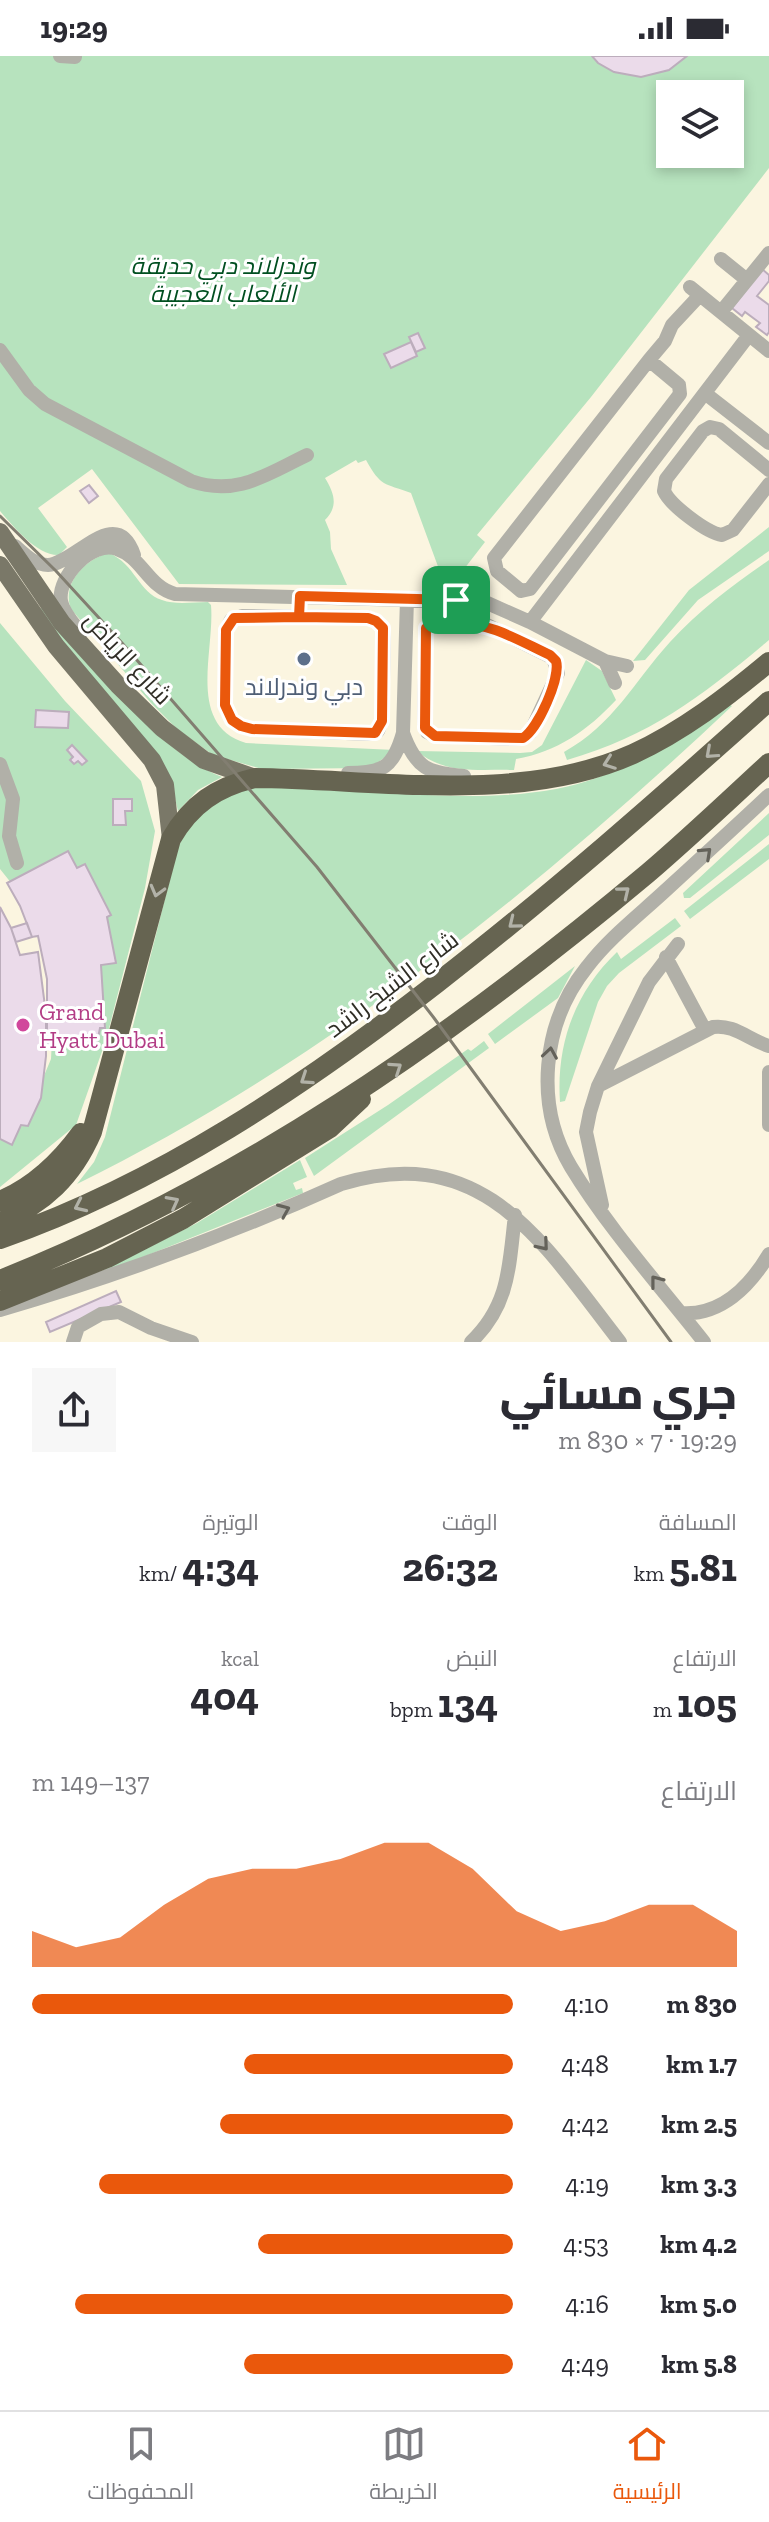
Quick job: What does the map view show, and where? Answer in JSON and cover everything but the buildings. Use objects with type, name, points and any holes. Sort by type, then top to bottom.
[{"type":"highway","points":[[0,1222],[41,1201],[65,1178],[83,1151],[171,839],[181,820],[196,805],[233,783],[255,778],[497,785],[561,777],[630,755],[685,725],[769,662]]},
{"type":"highway","name":"شارع الشيخ راشد","points":[[0,1239],[62,1215],[159,1168],[252,1114],[342,1055],[552,893],[769,701]]},
{"type":"highway","points":[[0,1280],[74,1250],[173,1202],[367,1087],[445,1034],[520,977],[649,872],[769,763]]},
{"type":"highway","points":[[0,1301],[107,1258],[183,1219],[342,1120],[361,1099],[367,1087]]},
{"type":"highway","points":[[0,1201],[31,1185],[52,1168],[97,1110]]},
{"type":"main road","name":"شارع الرياض","points":[[1,534],[40,594],[86,650],[162,728],[189,751],[219,767],[255,778]]},
{"type":"main road","name":"شارع الرياض","points":[[0,563],[56,646],[152,760],[165,785],[171,839]]},
{"type":"main road","points":[[0,563],[24,589],[40,594]]},
{"type":"street","points":[[60,56],[75,57]]},
{"type":"street","points":[[721,312],[769,253]]},
{"type":"street","points":[[721,259],[747,280]]},
{"type":"street","points":[[530,622],[706,394],[761,343],[695,291],[665,341],[649,360],[496,554],[493,563],[497,571],[521,591],[528,591],[680,394],[679,385],[649,360]]},
{"type":"street","points":[[0,350],[29,390],[45,404],[205,486],[235,487],[250,483],[307,455]]},
{"type":"street","points":[[706,394],[764,439],[747,451]]},
{"type":"street","points":[[769,470],[716,428],[708,427],[666,479],[664,487],[665,495],[711,532],[722,535],[733,530],[769,484]]},
{"type":"street","points":[[620,473],[636,486]]},
{"type":"street","points":[[1,534],[29,558],[45,565],[62,562],[93,539],[107,534],[122,538],[155,585],[175,594],[491,603],[605,661],[627,666]]},
{"type":"street","points":[[40,594],[50,590],[92,553],[108,547],[116,548],[135,560]]},
{"type":"street","points":[[69,573],[61,600],[66,614],[83,636],[86,650]]},
{"type":"street","points":[[299,617],[300,596]]},
{"type":"street","points":[[312,779],[331,773],[366,773],[382,768],[396,755],[403,733],[407,599]]},
{"type":"street","points":[[456,600],[456,623]]},
{"type":"street","points":[[242,616],[299,617],[368,618],[383,628],[382,721],[375,733],[252,729],[241,726],[229,715],[225,699],[226,630],[229,623],[242,616]]},
{"type":"street","points":[[433,623],[456,623],[495,628],[550,655],[556,661],[557,677],[527,736],[519,739],[440,737],[431,735],[425,728],[426,628],[433,623]]},
{"type":"street","points":[[605,661],[615,683]]},
{"type":"street","points":[[403,733],[414,758],[427,770],[497,785]]},
{"type":"street","points":[[0,764],[13,799],[9,836],[17,863]]},
{"type":"street","points":[[704,1342],[603,1213],[571,1166],[561,1146],[549,1105],[548,1062],[557,1022],[574,985],[599,952],[769,795]]},
{"type":"street","points":[[603,1213],[586,1132],[598,1086],[649,982],[678,944]]},
{"type":"street","points":[[666,957],[705,1030]]},
{"type":"street","points":[[598,1086],[713,1027],[729,1027],[769,1046]]},
{"type":"street","points":[[769,1072],[769,1125]]},
{"type":"street","points":[[561,1146],[586,1132]]},
{"type":"street","points":[[0,1310],[82,1286],[190,1247],[362,1178],[405,1174],[446,1180],[483,1194],[515,1215],[540,1241],[620,1342]]},
{"type":"street","points":[[471,1342],[483,1330],[504,1294],[515,1215]]},
{"type":"street","points":[[704,1342],[706,1324],[714,1309],[755,1277],[769,1254]]},
{"type":"street","points":[[681,1313],[714,1309]]},
{"type":"street","points":[[73,1342],[78,1327],[110,1311],[192,1342]]},
{"type":"green space","name":"وندرلاند دبي حديقة الألعاب العجيبة","points":[[0,56],[769,56],[769,168],[591,397],[477,535],[485,542],[447,591],[411,493],[384,483],[366,460],[358,463],[356,460],[325,478],[334,505],[325,520],[330,532],[331,549],[347,585],[179,584],[92,469],[38,508],[67,547],[59,555],[42,551],[0,511]]},
{"type":"green space","points":[[769,527],[769,551],[698,600],[645,660],[633,661],[689,590]]},
{"type":"green space","points":[[109,553],[125,564],[154,596],[173,602],[208,602],[211,605],[208,664],[210,704],[216,720],[227,734],[246,743],[395,750],[370,768],[262,769],[213,755],[177,729],[151,703],[71,609],[69,591],[77,574],[92,561]]},
{"type":"green space","points":[[769,560],[769,640],[675,712],[625,739],[567,760],[564,752],[610,716],[681,630],[717,598]]},
{"type":"green space","points":[[42,608],[87,663],[157,733],[187,758],[222,777],[198,790],[178,811],[171,782],[38,610]]},
{"type":"green space","points":[[0,623],[65,701],[141,781],[155,831],[145,888],[106,1040],[76,1125],[0,1187],[0,1130],[23,1126],[51,1059],[55,982],[44,924],[0,869]]},
{"type":"green space","points":[[586,660],[602,671],[616,700],[571,738],[545,751],[516,759],[514,770],[451,767],[428,759],[417,751],[532,752],[542,745]]},
{"type":"green space","points":[[730,705],[581,842],[422,970],[254,1085],[167,1137],[77,1184],[94,1162],[105,1137],[178,847],[200,815],[210,807],[232,794],[257,787],[470,796],[556,789],[625,766],[668,744]]},
{"type":"green space","points":[[769,813],[769,835],[690,898],[684,898],[683,893]]},
{"type":"green space","points":[[769,844],[769,859],[690,919],[684,911]]},
{"type":"green space","points":[[675,918],[681,926],[619,973],[607,986],[598,1002],[565,1101],[560,1102],[565,1040],[579,1002],[590,984],[617,952],[621,959]]},
{"type":"green space","points":[[575,966],[558,998],[495,1044],[488,1034]]},
{"type":"green space","points":[[484,1041],[489,1048],[314,1176],[305,1158]]},
{"type":"green space","points":[[300,1160],[307,1177],[293,1183],[296,1190],[302,1188],[303,1193],[103,1273],[197,1223]]},
{"type":"railway","points":[[0,516],[122,643],[317,867],[434,1018],[671,1342]]},
{"type":"place","name":"دبي وندرلاند","points":[[304,659]]},
{"type":"place","name":"Grand Hyatt Dubai","points":[[23,1025]]},
{"type":"route","points":[[456,600],[300,596],[299,617],[368,618],[383,628],[382,721],[375,733],[252,729],[232,720],[225,705],[226,630],[234,618],[299,617],[300,596],[407,599],[456,600],[456,623],[433,623],[426,628],[424,724],[427,732],[435,736],[515,739],[527,736],[557,677],[556,661],[550,655],[495,628],[456,623],[456,600]]}]
